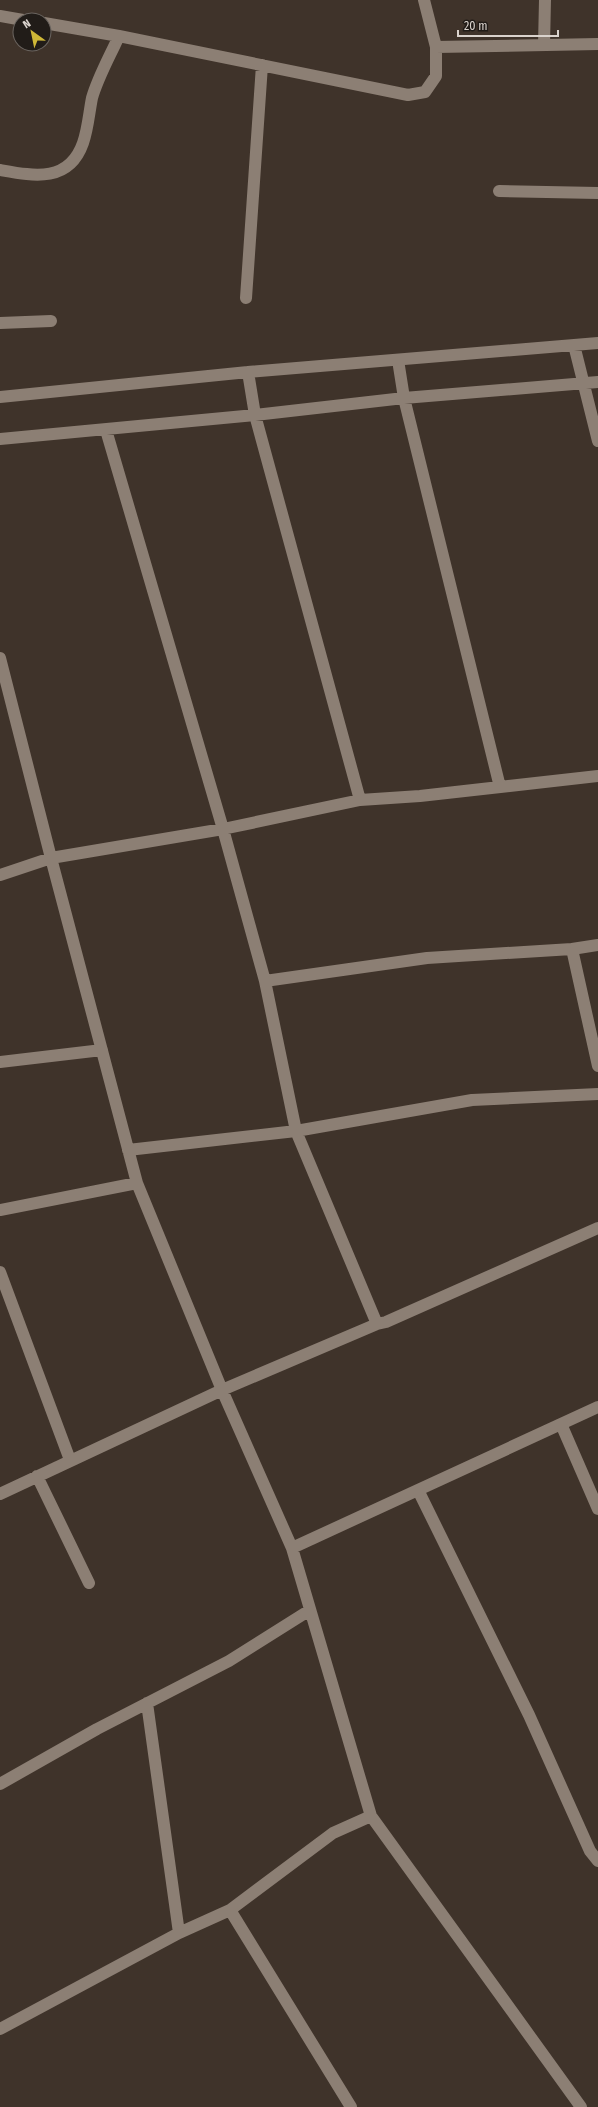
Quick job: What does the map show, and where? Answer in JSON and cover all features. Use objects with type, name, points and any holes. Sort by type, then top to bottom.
[{"type":"street","points":[[52,24],[119,36],[408,96],[425,92],[436,76],[436,47],[424,0]]},
{"type":"street","points":[[544,0],[544,45]]},
{"type":"street","points":[[0,16],[12,18]]},
{"type":"street","points":[[0,170],[24,175],[57,173],[72,164],[83,144],[93,96],[119,36]]},
{"type":"street","points":[[436,47],[598,44]]},
{"type":"street","points":[[246,298],[262,65]]},
{"type":"street","points":[[499,191],[598,193]]},
{"type":"street","points":[[0,323],[51,321]]},
{"type":"street","points":[[0,397],[248,372],[598,343]]},
{"type":"street","points":[[574,345],[598,441]]},
{"type":"street","points":[[398,360],[404,398],[500,787]]},
{"type":"street","points":[[248,372],[255,415],[360,800]]},
{"type":"street","points":[[0,439],[255,415],[404,398],[598,382]]},
{"type":"street","points":[[106,430],[223,829],[265,981],[296,1131],[377,1324]]},
{"type":"street","points":[[0,658],[51,858],[138,1183],[222,1390],[292,1548],[371,1816],[580,2107]]},
{"type":"street","points":[[0,875],[51,858],[223,829],[360,800],[598,776]]},
{"type":"street","points":[[265,981],[427,958],[572,949],[598,945]]},
{"type":"street","points":[[572,949],[598,1066]]},
{"type":"street","points":[[0,1062],[102,1050]]},
{"type":"street","points":[[128,1150],[296,1131],[472,1100],[598,1094]]},
{"type":"street","points":[[0,1210],[138,1183]]},
{"type":"street","points":[[0,1494],[222,1390],[377,1324],[386,1322],[598,1228]]},
{"type":"street","points":[[0,1272],[70,1460]]},
{"type":"street","points":[[292,1548],[598,1407]]},
{"type":"street","points":[[561,1424],[598,1509]]},
{"type":"street","points":[[37,1476],[89,1583]]},
{"type":"street","points":[[418,1490],[529,1715],[590,1851],[598,1861]]},
{"type":"street","points":[[0,1784],[147,1703],[229,1661],[310,1610]]},
{"type":"street","points":[[147,1703],[179,1933]]},
{"type":"street","points":[[0,2029],[179,1933],[230,1910],[333,1833],[371,1816]]},
{"type":"street","points":[[230,1910],[351,2107]]}]
